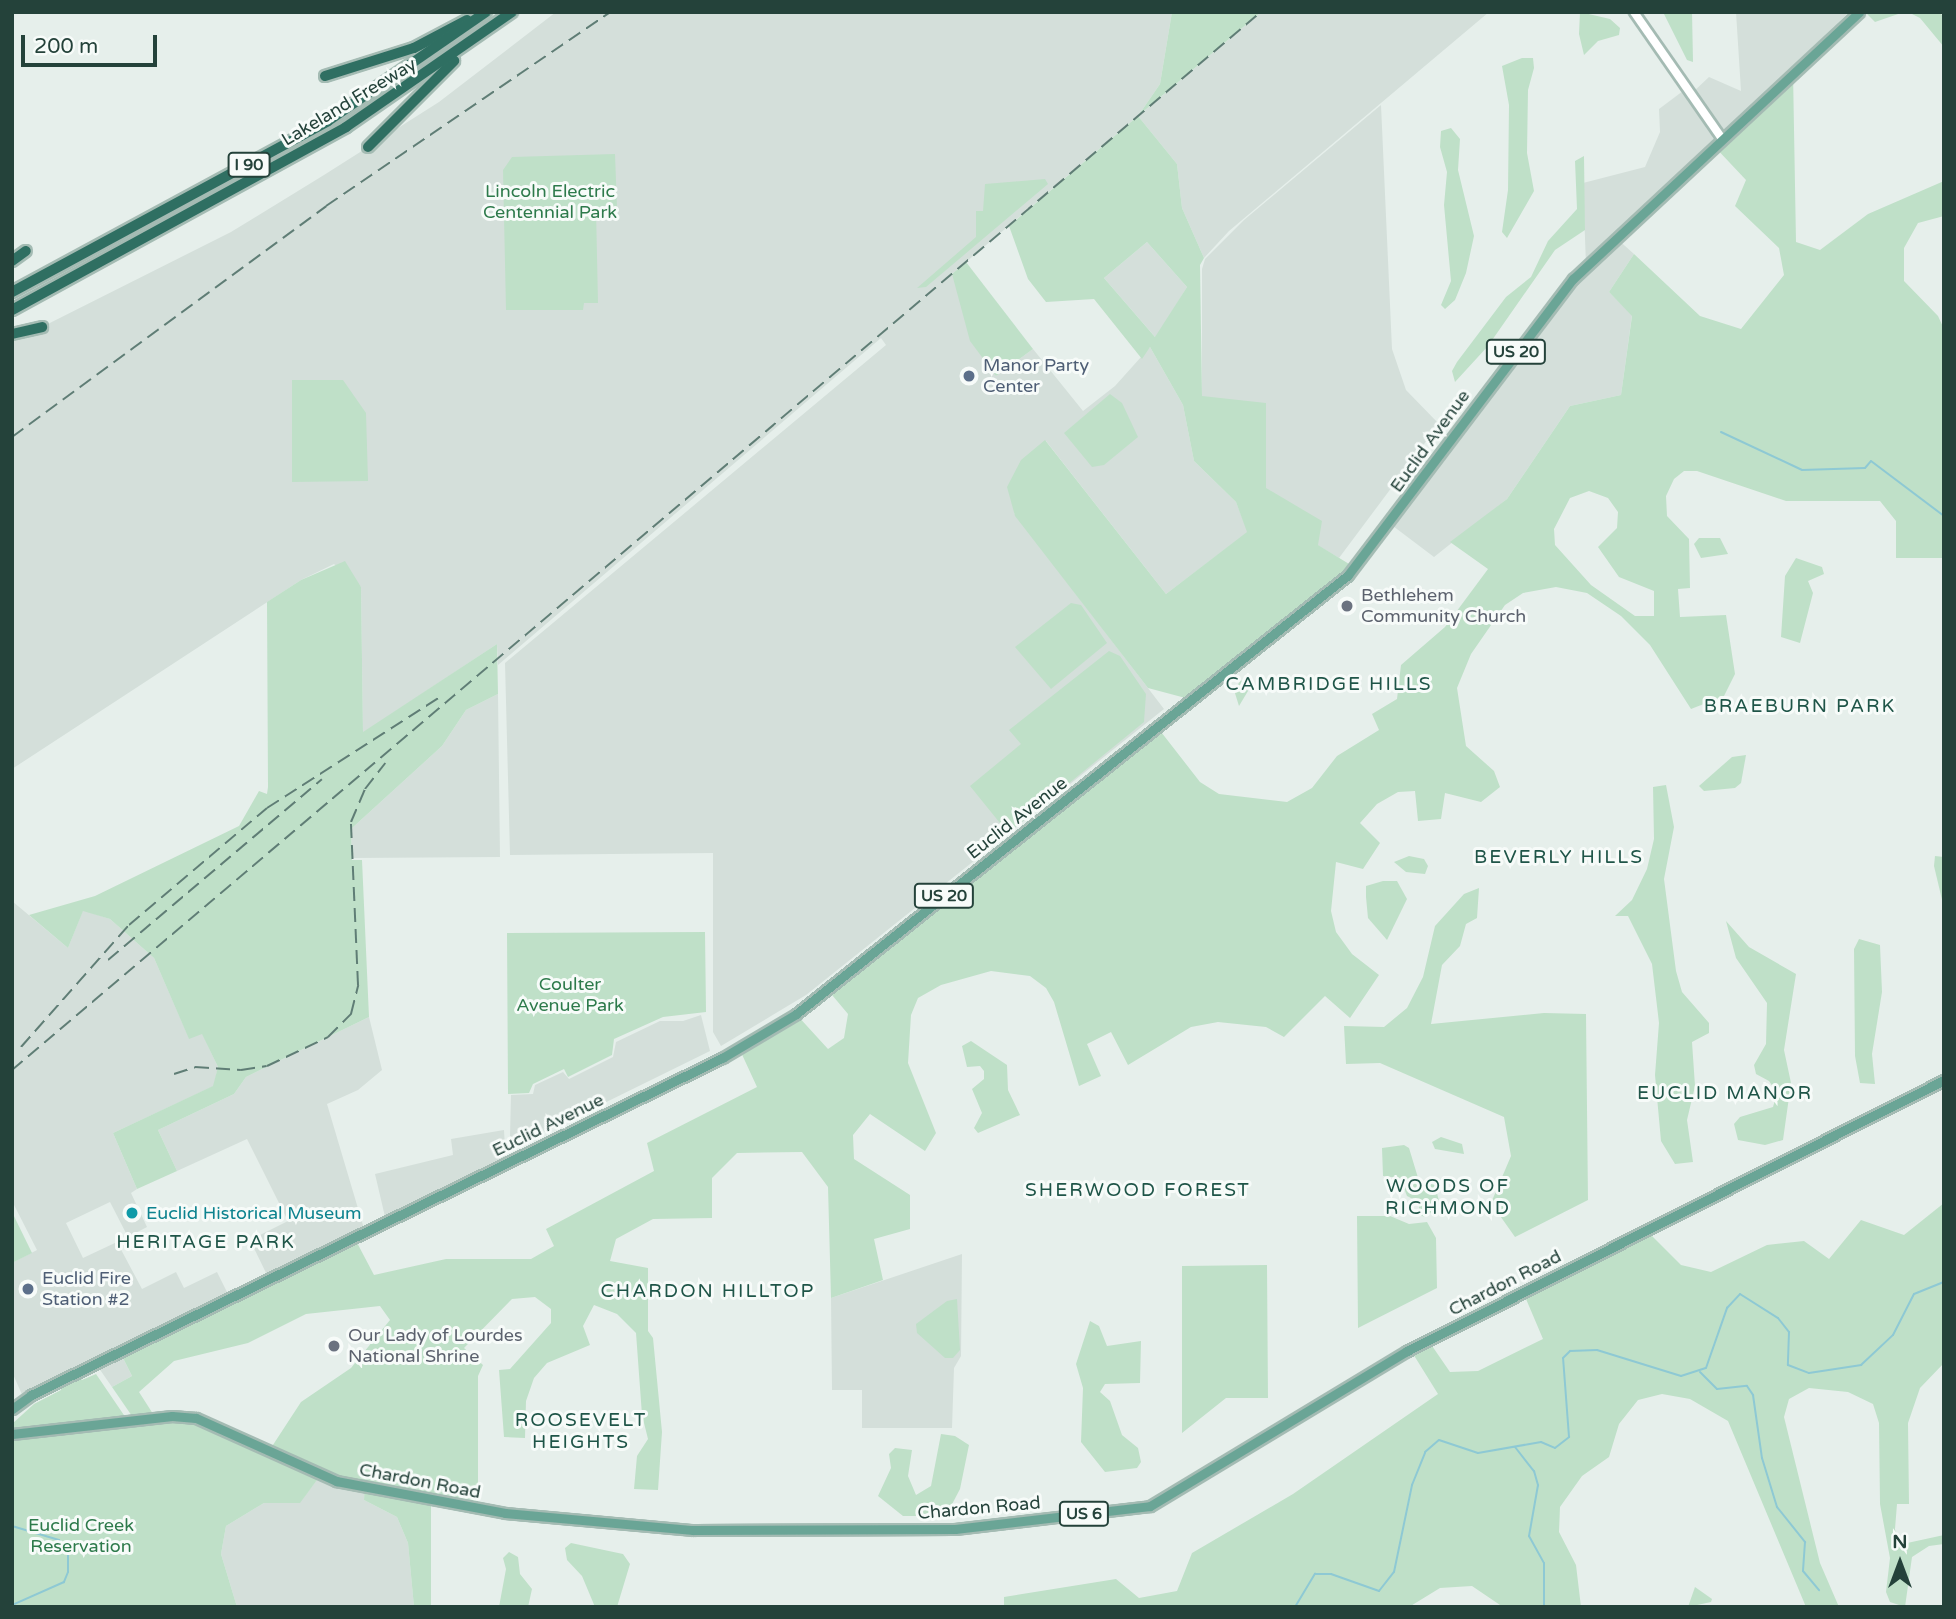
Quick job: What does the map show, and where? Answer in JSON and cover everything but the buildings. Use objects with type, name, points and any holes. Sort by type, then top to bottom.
[{"type":"highway","name":"Lakeland Freeway","points":[[12,292],[328,121],[476,16],[486,12]]},
{"type":"highway","name":"Lakeland Freeway","points":[[12,310],[346,127],[512,12]]},
{"type":"highway","points":[[326,76],[414,48],[476,16]]},
{"type":"highway","points":[[368,147],[474,40]]},
{"type":"highway","points":[[12,261],[26,251]]},
{"type":"highway","points":[[12,334],[42,327]]},
{"type":"main road","points":[[1634,12],[1721,138]]},
{"type":"main road","name":"Euclid Avenue","points":[[12,1409],[31,1395],[722,1058],[796,1014],[1348,575],[1573,279],[1859,12]]},
{"type":"main road","name":"Chardon Road","points":[[12,1434],[172,1416],[196,1418],[336,1481],[505,1513],[693,1530],[943,1529],[1150,1506],[1406,1351],[1944,1080]]},
{"type":"shaded area","points":[[556,12],[1172,12],[1160,84],[1138,116],[952,274],[996,376],[1033,349],[1083,411],[1115,386],[1150,347],[1183,405],[1194,461],[1236,502],[1248,532],[1166,594],[1046,441],[1014,513],[1164,709],[806,995],[721,1046],[713,1032],[713,853],[510,855],[505,663],[886,345],[881,338],[498,665],[497,644],[363,733],[361,587],[334,564],[301,580],[12,769],[12,342],[231,232],[439,102]]},
{"type":"shaded area","points":[[1261,12],[1489,12],[1229,231],[1204,258],[1182,208],[1177,164],[1138,116]]},
{"type":"shaded area","points":[[1736,12],[1849,12],[1615,237],[1634,254],[1609,292],[1632,315],[1621,395],[1570,406],[1507,499],[1434,557],[1389,523],[1586,265],[1583,183],[1645,167],[1660,132],[1659,109],[1687,88],[1691,94],[1709,77],[1741,91]]},
{"type":"shaded area","points":[[1381,105],[1392,349],[1406,390],[1439,424],[1339,558],[1261,511],[1202,397],[1202,269],[1205,259],[1244,220]]},
{"type":"shaded area","points":[[1147,242],[1187,287],[1156,338],[1104,278]]},
{"type":"shaded area","points":[[498,694],[500,857],[352,858],[351,829],[442,746],[466,710]]},
{"type":"shaded area","points":[[12,901],[68,948],[83,910],[110,919],[154,958],[189,1038],[202,1033],[218,1067],[214,1086],[113,1133],[137,1189],[131,1193],[147,1227],[128,1237],[110,1202],[66,1223],[83,1258],[117,1242],[142,1289],[176,1272],[184,1288],[217,1272],[230,1298],[120,1352],[132,1376],[112,1387],[96,1364],[24,1399],[12,1372],[12,1263],[37,1250],[12,1201]]},
{"type":"shaded area","points":[[701,1015],[710,1051],[523,1143],[510,1136],[511,1095],[533,1094],[535,1085],[563,1072],[569,1079],[613,1057],[616,1042],[660,1021],[683,1021]]},
{"type":"shaded area","points":[[369,1017],[382,1070],[358,1090],[327,1104],[365,1232],[269,1279],[250,1240],[288,1221],[247,1139],[177,1171],[158,1130],[234,1094],[246,1077]]},
{"type":"shaded area","points":[[504,1130],[506,1164],[386,1221],[375,1174],[453,1155],[451,1139]]},
{"type":"shaded area","points":[[962,1254],[961,1356],[954,1368],[952,1428],[862,1428],[862,1390],[832,1390],[831,1298]]},
{"type":"shaded area","points":[[320,1476],[366,1485],[364,1500],[397,1517],[408,1543],[414,1607],[237,1607],[221,1554],[226,1526],[264,1503],[300,1502]]},
{"type":"green space","points":[[1172,12],[1261,12],[1138,116],[1160,84]]},
{"type":"green space","points":[[1580,12],[1610,19],[1620,28],[1619,35],[1598,41],[1584,55],[1579,34]]},
{"type":"green space","points":[[1663,12],[1692,12],[1693,62],[1687,60]]},
{"type":"green space","points":[[1868,12],[1904,12],[1875,22],[1867,14]]},
{"type":"green space","points":[[1908,12],[1939,12],[1944,17],[1944,47],[1920,18]]},
{"type":"green space","points":[[1522,58],[1533,58],[1534,68],[1528,90],[1527,153],[1534,191],[1507,238],[1502,232],[1508,190],[1509,105],[1502,66]]},
{"type":"green space","name":"Euclid Creek Reservation","points":[[1793,72],[1796,242],[1820,250],[1868,214],[1944,181],[1944,216],[1918,223],[1904,248],[1904,281],[1938,316],[1944,329],[1944,558],[1896,558],[1896,521],[1880,501],[1786,501],[1697,471],[1684,471],[1674,479],[1666,496],[1667,516],[1689,539],[1690,588],[1678,589],[1680,617],[1726,615],[1735,674],[1724,696],[1691,709],[1650,645],[1621,616],[1587,593],[1556,587],[1523,593],[1505,605],[1471,654],[1457,688],[1466,746],[1494,771],[1500,787],[1481,802],[1445,793],[1441,819],[1418,821],[1415,791],[1398,792],[1377,804],[1360,823],[1380,843],[1363,869],[1336,862],[1331,911],[1336,932],[1352,954],[1379,975],[1350,1018],[1325,996],[1284,1037],[1266,1027],[1218,1022],[1191,1027],[1128,1065],[1111,1032],[1087,1044],[1101,1076],[1079,1086],[1054,1002],[1046,988],[1030,976],[991,971],[941,985],[918,998],[911,1015],[908,1063],[936,1133],[925,1151],[870,1114],[853,1135],[854,1159],[910,1195],[910,1229],[874,1239],[883,1280],[831,1298],[828,1187],[802,1152],[737,1153],[712,1178],[712,1218],[653,1219],[616,1239],[610,1261],[648,1268],[648,1331],[653,1338],[662,1432],[658,1490],[634,1489],[637,1456],[648,1439],[642,1415],[636,1333],[617,1314],[594,1305],[583,1326],[590,1345],[547,1363],[534,1378],[526,1401],[525,1438],[504,1437],[499,1370],[510,1369],[551,1323],[551,1309],[535,1297],[512,1299],[464,1348],[483,1365],[478,1376],[478,1508],[431,1499],[431,1607],[414,1607],[408,1543],[397,1517],[364,1500],[365,1485],[320,1476],[300,1503],[264,1503],[226,1526],[221,1554],[237,1607],[12,1607],[12,1424],[34,1404],[61,1390],[59,1381],[78,1372],[82,1380],[96,1374],[130,1424],[134,1419],[112,1387],[132,1376],[120,1352],[354,1237],[374,1275],[446,1259],[531,1259],[554,1246],[546,1229],[654,1171],[647,1143],[757,1087],[739,1048],[796,1014],[828,1049],[844,1038],[848,1014],[827,989],[1158,728],[1200,782],[1219,794],[1287,802],[1312,788],[1337,756],[1379,730],[1372,714],[1397,699],[1401,665],[1445,627],[1488,569],[1450,542],[1507,499],[1570,406],[1621,395],[1632,316],[1609,292],[1634,254],[1700,316],[1741,329],[1784,275],[1779,248],[1735,206],[1746,180],[1713,145]],"holes":[[[1589,491],[1608,498],[1618,512],[1617,528],[1598,547],[1619,577],[1654,591],[1654,616],[1635,616],[1591,585],[1555,545],[1554,529],[1570,498]],[[380,1306],[390,1320],[351,1368],[301,1402],[269,1451],[181,1416],[155,1417],[139,1392],[174,1361],[248,1343],[306,1314]]]},
{"type":"green space","points":[[1138,116],[1177,164],[1182,208],[1204,258],[1200,265],[1202,396],[1266,403],[1266,488],[1322,521],[1318,545],[1354,567],[1193,700],[1148,688],[1015,516],[1007,487],[1021,460],[1045,440],[1166,594],[1247,532],[1236,502],[1194,461],[1183,405],[1150,347],[1142,359],[1094,299],[1046,302],[1028,279],[1009,226]],"holes":[[[1147,242],[1187,287],[1155,337],[1104,278]]]},
{"type":"green space","points":[[1451,128],[1460,139],[1458,170],[1474,236],[1466,273],[1455,300],[1445,309],[1441,305],[1451,281],[1444,205],[1447,172],[1440,147],[1441,131]]},
{"type":"green space","name":"Lincoln Electric Centennial Park","points":[[615,154],[617,207],[596,208],[598,303],[584,303],[583,310],[506,310],[503,170],[512,157]]},
{"type":"green space","points":[[1584,156],[1585,230],[1555,250],[1488,346],[1455,382],[1452,371],[1457,362],[1506,297],[1531,277],[1548,241],[1577,209],[1575,161]]},
{"type":"green space","points":[[1045,179],[1048,184],[926,287],[917,288],[976,237],[976,211],[983,211],[985,184]]},
{"type":"green space","points":[[966,262],[1033,349],[996,376],[970,341],[952,274]]},
{"type":"green space","points":[[292,380],[343,380],[366,413],[368,481],[292,482]]},
{"type":"green space","points":[[1110,394],[1122,403],[1138,437],[1104,465],[1092,467],[1064,433]]},
{"type":"green space","points":[[1699,538],[1720,538],[1728,554],[1701,558],[1694,544]]},
{"type":"green space","points":[[1796,558],[1822,567],[1824,574],[1808,581],[1813,593],[1800,643],[1781,637],[1785,576]]},
{"type":"green space","points":[[345,561],[361,587],[363,732],[497,644],[498,694],[466,710],[442,746],[351,829],[352,860],[362,860],[369,1017],[246,1077],[234,1094],[158,1130],[177,1171],[137,1189],[113,1133],[213,1086],[218,1067],[202,1034],[189,1039],[154,958],[110,919],[83,911],[68,948],[29,915],[95,896],[239,826],[259,791],[267,794],[268,787],[267,602],[301,580]]},
{"type":"green space","points":[[1071,603],[1081,605],[1107,643],[1051,689],[1015,647]]},
{"type":"green space","points":[[1109,651],[1120,656],[1146,694],[1144,722],[1008,833],[970,786],[1021,744],[1009,730]]},
{"type":"green space","points":[[1241,680],[1248,691],[1239,706],[1234,690]]},
{"type":"green space","points":[[1746,755],[1741,783],[1735,788],[1704,791],[1699,786],[1732,757]]},
{"type":"green space","points":[[1666,785],[1674,827],[1664,879],[1676,971],[1682,992],[1709,1023],[1709,1033],[1692,1042],[1695,1086],[1687,1120],[1693,1162],[1675,1164],[1661,1141],[1655,1075],[1659,1023],[1652,964],[1628,916],[1615,916],[1632,900],[1647,869],[1654,839],[1653,787]]},
{"type":"green space","points":[[1409,856],[1424,859],[1428,866],[1425,874],[1406,872],[1394,862]]},
{"type":"green space","points":[[1935,856],[1944,857],[1944,908],[1934,866]]},
{"type":"green space","points":[[1383,881],[1397,881],[1407,899],[1387,940],[1368,918],[1366,897],[1366,886]]},
{"type":"green space","points":[[1479,888],[1477,918],[1466,924],[1460,946],[1442,965],[1431,1024],[1544,1013],[1586,1014],[1588,1200],[1515,1237],[1491,1203],[1511,1156],[1504,1117],[1380,1063],[1346,1064],[1344,1026],[1384,1027],[1407,1008],[1423,977],[1435,926],[1464,894]]},
{"type":"green space","points":[[1726,921],[1749,947],[1796,974],[1784,1050],[1791,1083],[1783,1140],[1765,1145],[1738,1140],[1734,1124],[1740,1117],[1773,1107],[1777,1093],[1769,1081],[1756,1074],[1754,1065],[1766,1044],[1767,1003],[1736,958]]},
{"type":"green space","name":"Coulter Avenue Park","points":[[705,932],[706,1012],[663,1017],[614,1039],[612,1055],[568,1077],[564,1069],[533,1084],[529,1093],[508,1094],[507,933]]},
{"type":"green space","points":[[1859,939],[1880,945],[1882,992],[1872,1054],[1875,1084],[1860,1083],[1855,1056],[1854,949]]},
{"type":"green space","points":[[971,1041],[1007,1065],[1008,1090],[1020,1115],[978,1133],[974,1128],[982,1113],[972,1089],[984,1079],[984,1071],[980,1066],[967,1067],[962,1046]]},
{"type":"green space","points":[[1441,1137],[1462,1144],[1464,1154],[1435,1149],[1432,1142]]},
{"type":"green space","points":[[1404,1145],[1409,1148],[1419,1181],[1435,1185],[1440,1205],[1425,1217],[1419,1215],[1419,1202],[1407,1196],[1400,1178],[1383,1176],[1382,1148]]},
{"type":"green space","points":[[1944,1203],[1944,1363],[1920,1388],[1908,1423],[1909,1504],[1897,1504],[1895,1529],[1898,1545],[1944,1535],[1944,1544],[1929,1546],[1912,1557],[1905,1607],[1890,1602],[1886,1592],[1890,1558],[1880,1504],[1879,1423],[1873,1404],[1848,1392],[1809,1388],[1789,1399],[1784,1417],[1820,1563],[1839,1607],[1806,1607],[1728,1421],[1690,1399],[1662,1394],[1638,1400],[1619,1424],[1609,1457],[1582,1476],[1560,1507],[1559,1532],[1576,1565],[1581,1607],[1503,1607],[1472,1586],[1440,1588],[1409,1607],[1004,1607],[1004,1597],[1116,1579],[1139,1598],[1177,1591],[1192,1553],[1293,1494],[1438,1394],[1410,1349],[1428,1340],[1450,1372],[1478,1371],[1543,1339],[1523,1292],[1646,1230],[1681,1265],[1711,1272],[1767,1245],[1804,1241],[1829,1259],[1861,1220],[1904,1235]]},
{"type":"green space","points":[[12,1212],[32,1253],[12,1263]]},
{"type":"green space","points":[[1357,1216],[1390,1216],[1409,1224],[1427,1222],[1436,1238],[1437,1288],[1358,1328]]},
{"type":"green space","points":[[1267,1265],[1268,1398],[1226,1398],[1182,1433],[1182,1266]]},
{"type":"green space","points":[[957,1299],[960,1350],[953,1358],[945,1358],[917,1333],[916,1324],[947,1301]]},
{"type":"green space","points":[[1090,1321],[1099,1326],[1107,1346],[1141,1341],[1140,1383],[1105,1384],[1100,1392],[1110,1401],[1122,1435],[1138,1448],[1141,1462],[1137,1468],[1105,1472],[1081,1442],[1083,1388],[1076,1364]]},
{"type":"green space","points":[[941,1434],[955,1436],[969,1445],[960,1489],[949,1510],[936,1516],[903,1516],[878,1496],[891,1468],[889,1454],[895,1448],[912,1450],[908,1476],[916,1495],[931,1486]]},
{"type":"green space","points":[[571,1543],[623,1554],[630,1564],[617,1607],[595,1607],[582,1576],[567,1560],[565,1548]]},
{"type":"green space","points":[[509,1552],[518,1557],[520,1574],[532,1589],[528,1607],[499,1607],[506,1569],[503,1558]]},
{"type":"green space","points":[[1695,1587],[1712,1599],[1711,1602],[1688,1607]]},
{"type":"waterway","points":[[1721,432],[1802,470],[1865,468],[1871,461],[1944,516]]},
{"type":"waterway","points":[[1295,1607],[1315,1574],[1331,1574],[1379,1591],[1394,1572],[1412,1485],[1425,1452],[1439,1440],[1478,1453],[1541,1442],[1555,1448],[1569,1437],[1563,1358],[1570,1351],[1597,1350],[1681,1376],[1706,1368],[1727,1308],[1740,1294],[1778,1318],[1789,1332],[1788,1365],[1809,1373],[1861,1365],[1893,1335],[1914,1294],[1944,1282]]},
{"type":"waterway","points":[[1700,1372],[1717,1389],[1747,1386],[1753,1395],[1762,1458],[1777,1507],[1805,1542],[1803,1571],[1819,1590]]},
{"type":"waterway","points":[[1515,1447],[1534,1471],[1538,1485],[1529,1536],[1544,1563],[1544,1607]]},
{"type":"waterway","points":[[12,1526],[59,1540],[68,1552],[68,1572],[64,1582],[12,1605]]},
{"type":"railway","points":[[12,437],[326,206],[610,12]]},
{"type":"railway","points":[[12,1070],[1261,12]]},
{"type":"railway","points":[[21,1047],[129,925],[267,808],[443,695]]},
{"type":"railway","points":[[174,1074],[195,1067],[241,1070],[267,1066],[328,1037],[351,1014],[358,985],[351,822],[365,789],[385,763]]},
{"type":"railway","points":[[108,960],[322,779]]},
{"type":"place","name":"Manor Party Center","points":[[969,376]]},
{"type":"place","name":"Bethlehem Community Church","points":[[1347,606]]},
{"type":"place","name":"Euclid Historical Museum","points":[[132,1213]]},
{"type":"place","name":"Euclid Fire Station #2","points":[[28,1289]]},
{"type":"place","name":"Our Lady of Lourdes National Shrine","points":[[334,1346]]},
{"type":"district","name":"CAMBRIDGE HILLS","points":[[1329,685]]},
{"type":"district","name":"BRAEBURN PARK","points":[[1800,707]]},
{"type":"district","name":"BEVERLY HILLS","points":[[1559,858]]},
{"type":"district","name":"EUCLID MANOR","points":[[1725,1094]]},
{"type":"district","name":"SHERWOOD FOREST","points":[[1138,1191]]},
{"type":"district","name":"WOODS OF RICHMOND","points":[[1448,1198]]},
{"type":"district","name":"HERITAGE PARK","points":[[206,1243]]},
{"type":"district","name":"CHARDON HILLTOP","points":[[708,1292]]},
{"type":"district","name":"ROOSEVELT HEIGHTS","points":[[581,1432]]}]
